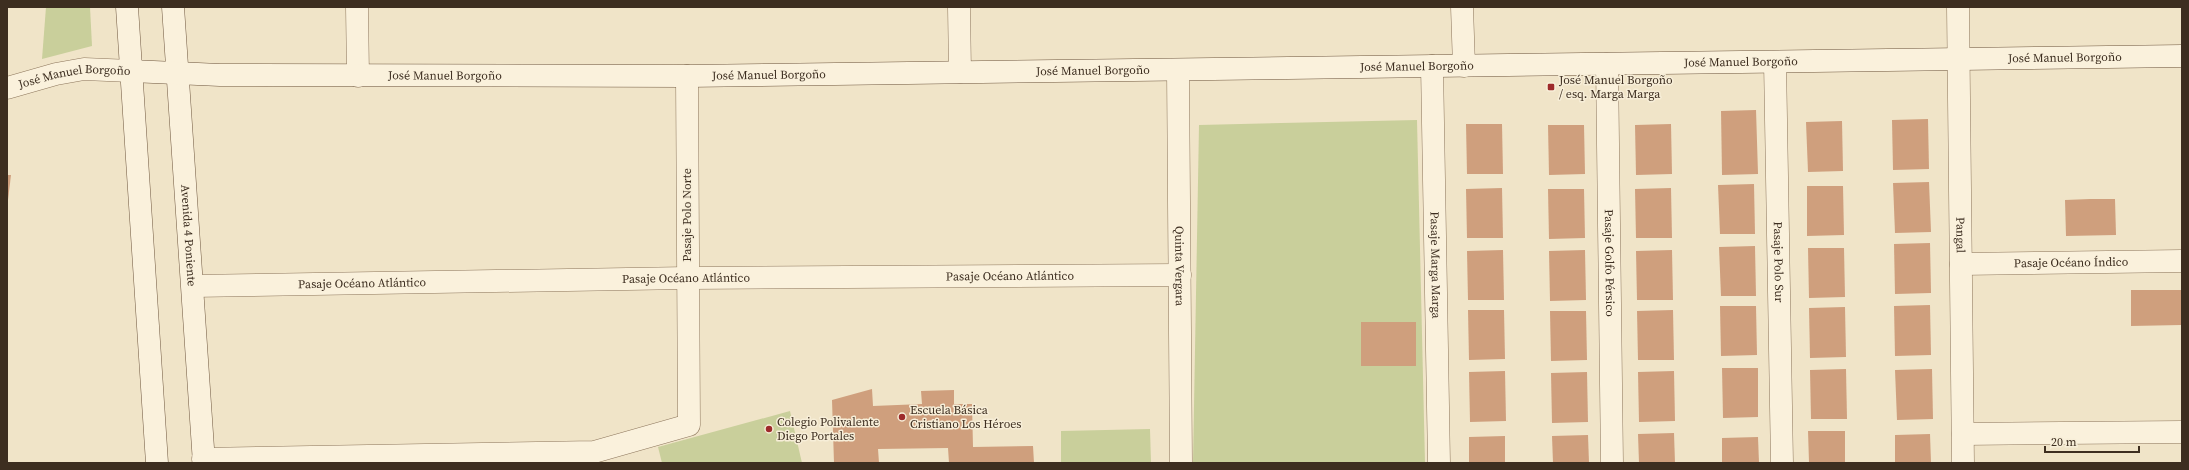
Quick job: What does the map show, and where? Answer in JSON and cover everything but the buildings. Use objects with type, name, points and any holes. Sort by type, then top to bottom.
[{"type":"street","points":[[127,7],[157,463]]},
{"type":"street","name":"Avenida 4 Poniente","points":[[173,7],[193,286],[203,461]]},
{"type":"street","points":[[357,7],[358,76]]},
{"type":"street","points":[[959,7],[960,72]]},
{"type":"street","points":[[1462,7],[1464,66]]},
{"type":"street","name":"Pangal","points":[[1958,7],[1963,463]]},
{"type":"street","name":"José Manuel Borgoño","points":[[7,88],[56,74],[84,69],[177,74],[358,76],[687,76],[2182,56]]},
{"type":"street","name":"Pasaje Polo Sur","points":[[1775,62],[1782,463]]},
{"type":"street","name":"Pasaje Golfo Pérsico","points":[[1606,64],[1612,463]]},
{"type":"street","name":"Pasaje Marga Marga","points":[[1432,66],[1438,463]]},
{"type":"street","name":"Quinta Vergara","points":[[1178,70],[1181,463]]},
{"type":"street","name":"Pasaje Polo Norte","points":[[203,461],[594,452],[689,425],[687,76]]},
{"type":"street","name":"Pasaje Océano Índico","points":[[1961,264],[2182,261]]},
{"type":"street","name":"Pasaje Océano Atlántico","points":[[193,286],[687,278],[1180,275]]},
{"type":"street","points":[[1963,434],[2182,432]]},
{"type":"green space","points":[[46,7],[90,7],[92,46],[42,59]]},
{"type":"green space","points":[[1417,120],[1425,463],[1193,463],[1199,125]]},
{"type":"green space","name":"Colegio Polivalente Diego Portales","points":[[790,411],[802,463],[662,463],[658,447]]},
{"type":"green space","points":[[1150,429],[1151,463],[1061,463],[1061,431]]},
{"type":"place","name":"José Manuel Borgoño / esq. Marga Marga","points":[[1551,87]]},
{"type":"place","name":"Escuela Básica Cristiano Los Héroes","points":[[902,417]]},
{"type":"place","name":"Colegio Polivalente Diego Portales","points":[[769,429]]}]
